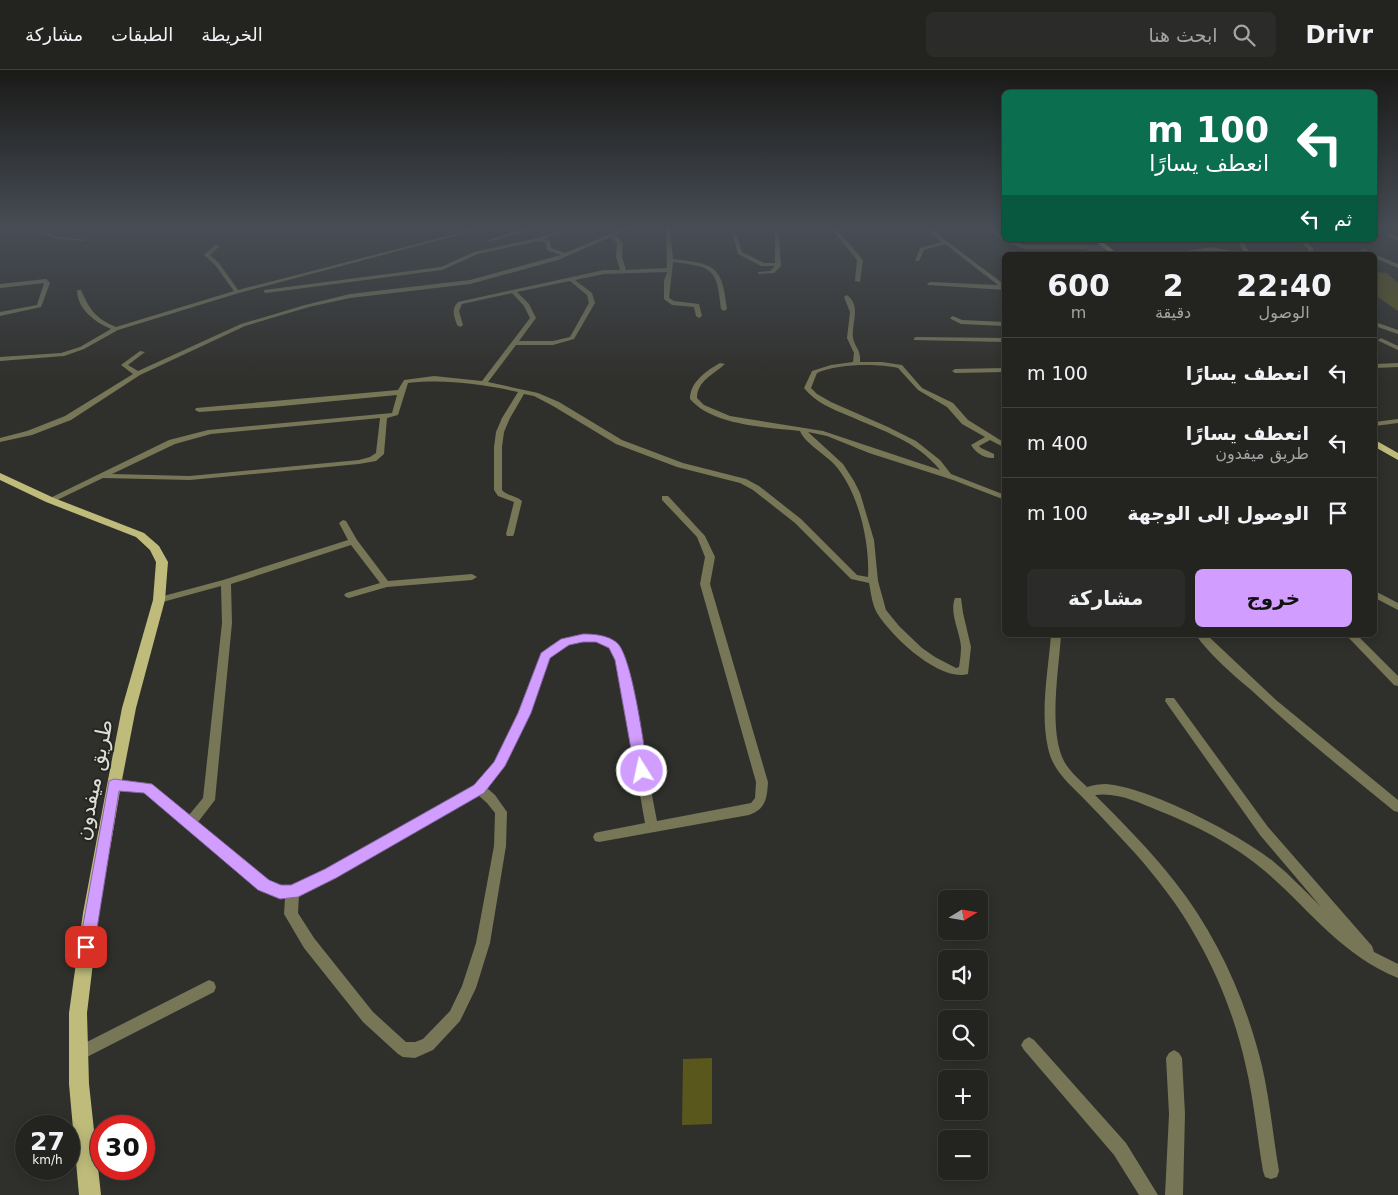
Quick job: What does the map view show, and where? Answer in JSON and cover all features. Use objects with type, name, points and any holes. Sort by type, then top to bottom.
[{"type":"main road","points":[[1377,444],[1398,458]]},
{"type":"main road","name":"طريق ميفدون","points":[[0,476],[50,500],[140,534],[148,541],[162,562],[159,600],[129,708],[114,785],[91,914],[78,1013],[79,1084],[90,1195]]},
{"type":"street","points":[[231,280],[240,292]]},
{"type":"street","points":[[0,359],[62,355],[82,348],[116,329],[284,280]]},
{"type":"street","points":[[240,292],[346,280]]},
{"type":"street","points":[[0,440],[29,434],[68,418],[138,374],[224,332],[307,306],[360,295],[463,284],[476,280]]},
{"type":"street","points":[[460,325],[456,314],[456,307],[460,303],[564,280]]},
{"type":"street","points":[[514,343],[553,343],[572,338],[592,298],[585,289],[573,280]]},
{"type":"street","points":[[668,280],[667,301],[697,305],[699,316]]},
{"type":"street","points":[[720,280],[724,309]]},
{"type":"street","points":[[0,286],[46,281],[47,283],[39,306],[0,314]]},
{"type":"street","points":[[930,284],[1002,288]]},
{"type":"street","points":[[79,291],[81,298],[97,322],[116,329]]},
{"type":"street","points":[[484,383],[533,318],[527,305],[512,291]]},
{"type":"street","points":[[847,297],[853,312],[850,338],[857,354],[856,365]]},
{"type":"street","points":[[953,318],[961,322],[1002,324]]},
{"type":"street","points":[[1377,325],[1398,332]]},
{"type":"street","points":[[916,339],[1002,340]]},
{"type":"street","points":[[1381,340],[1398,348]]},
{"type":"street","points":[[138,374],[124,365],[142,352]]},
{"type":"street","points":[[722,364],[702,380],[694,391],[694,399],[701,407],[727,417],[819,430],[873,451],[946,474],[1002,497]]},
{"type":"street","points":[[946,474],[931,455],[919,447],[888,430],[819,399],[808,388],[817,370],[856,365],[891,364],[900,366],[920,389],[950,405],[966,422],[1002,444]]},
{"type":"street","points":[[1377,366],[1398,365]]},
{"type":"street","points":[[955,370],[1002,372]]},
{"type":"street","points":[[50,500],[104,476],[172,442],[211,432],[394,416],[401,402],[403,384],[415,379],[443,378],[484,383],[522,391],[556,404],[619,442],[680,465],[750,484],[813,535],[854,577],[873,581]]},
{"type":"street","points":[[510,534],[518,501],[512,496],[501,494],[498,490],[501,468],[498,447],[502,423],[522,391]]},
{"type":"street","points":[[200,410],[402,392]]},
{"type":"street","points":[[104,476],[190,478],[359,462],[373,459],[380,454],[384,418]]},
{"type":"street","points":[[1377,423],[1398,421]]},
{"type":"street","points":[[803,429],[805,435],[843,469],[852,484],[866,523],[873,563],[873,581],[881,611],[897,633],[942,665],[952,671],[960,672],[965,666],[966,656],[958,600]]},
{"type":"street","points":[[989,438],[975,445],[978,450],[991,456]]},
{"type":"street","points":[[599,837],[749,810],[756,807],[762,793],[762,782],[705,584],[710,557],[701,536],[665,498]]},
{"type":"street","points":[[343,523],[353,541],[386,584]]},
{"type":"street","points":[[159,600],[226,582],[353,541]]},
{"type":"street","points":[[349,595],[386,584],[472,576]]},
{"type":"street","points":[[190,822],[209,800],[227,623],[226,582]]},
{"type":"street","points":[[1377,595],[1398,607]]},
{"type":"street","points":[[1056,637],[1051,739],[1064,771],[1086,792],[1156,868],[1176,893],[1208,945],[1236,1008],[1251,1052],[1271,1171]]},
{"type":"street","points":[[1203,637],[1254,687],[1308,734],[1398,807]]},
{"type":"street","points":[[1353,637],[1398,682]]},
{"type":"street","points":[[114,785],[148,788],[264,885],[280,892],[292,892],[330,874],[479,789],[499,766],[524,713],[545,656],[565,642],[583,638],[598,638],[613,645],[621,660],[652,827]]},
{"type":"street","points":[[1170,701],[1218,765],[1264,832],[1374,959]]},
{"type":"street","points":[[292,892],[291,914],[309,943],[368,1017],[402,1049],[415,1050],[428,1045],[455,1016],[469,988],[483,943],[500,846],[501,812],[491,798],[479,789]]},
{"type":"street","points":[[1086,792],[1111,790],[1133,795],[1163,806],[1238,846],[1267,865],[1340,935],[1374,959],[1398,971]]},
{"type":"street","points":[[78,1054],[209,987]]},
{"type":"street","points":[[1029,1044],[1120,1149],[1149,1195]]},
{"type":"street","points":[[1174,1058],[1177,1114],[1174,1195]]},
{"type":"shaded area","points":[[1377,280],[1395,280],[1398,283],[1398,311],[1377,296]]},
{"type":"shaded area","points":[[712,1058],[712,1124],[682,1125],[683,1059]]},
{"type":"route","points":[[86,947],[114,785],[148,788],[264,885],[280,892],[292,892],[330,874],[479,789],[499,766],[524,713],[545,656],[552,649],[565,642],[583,638],[598,638],[613,645],[621,660],[642,771]]}]
